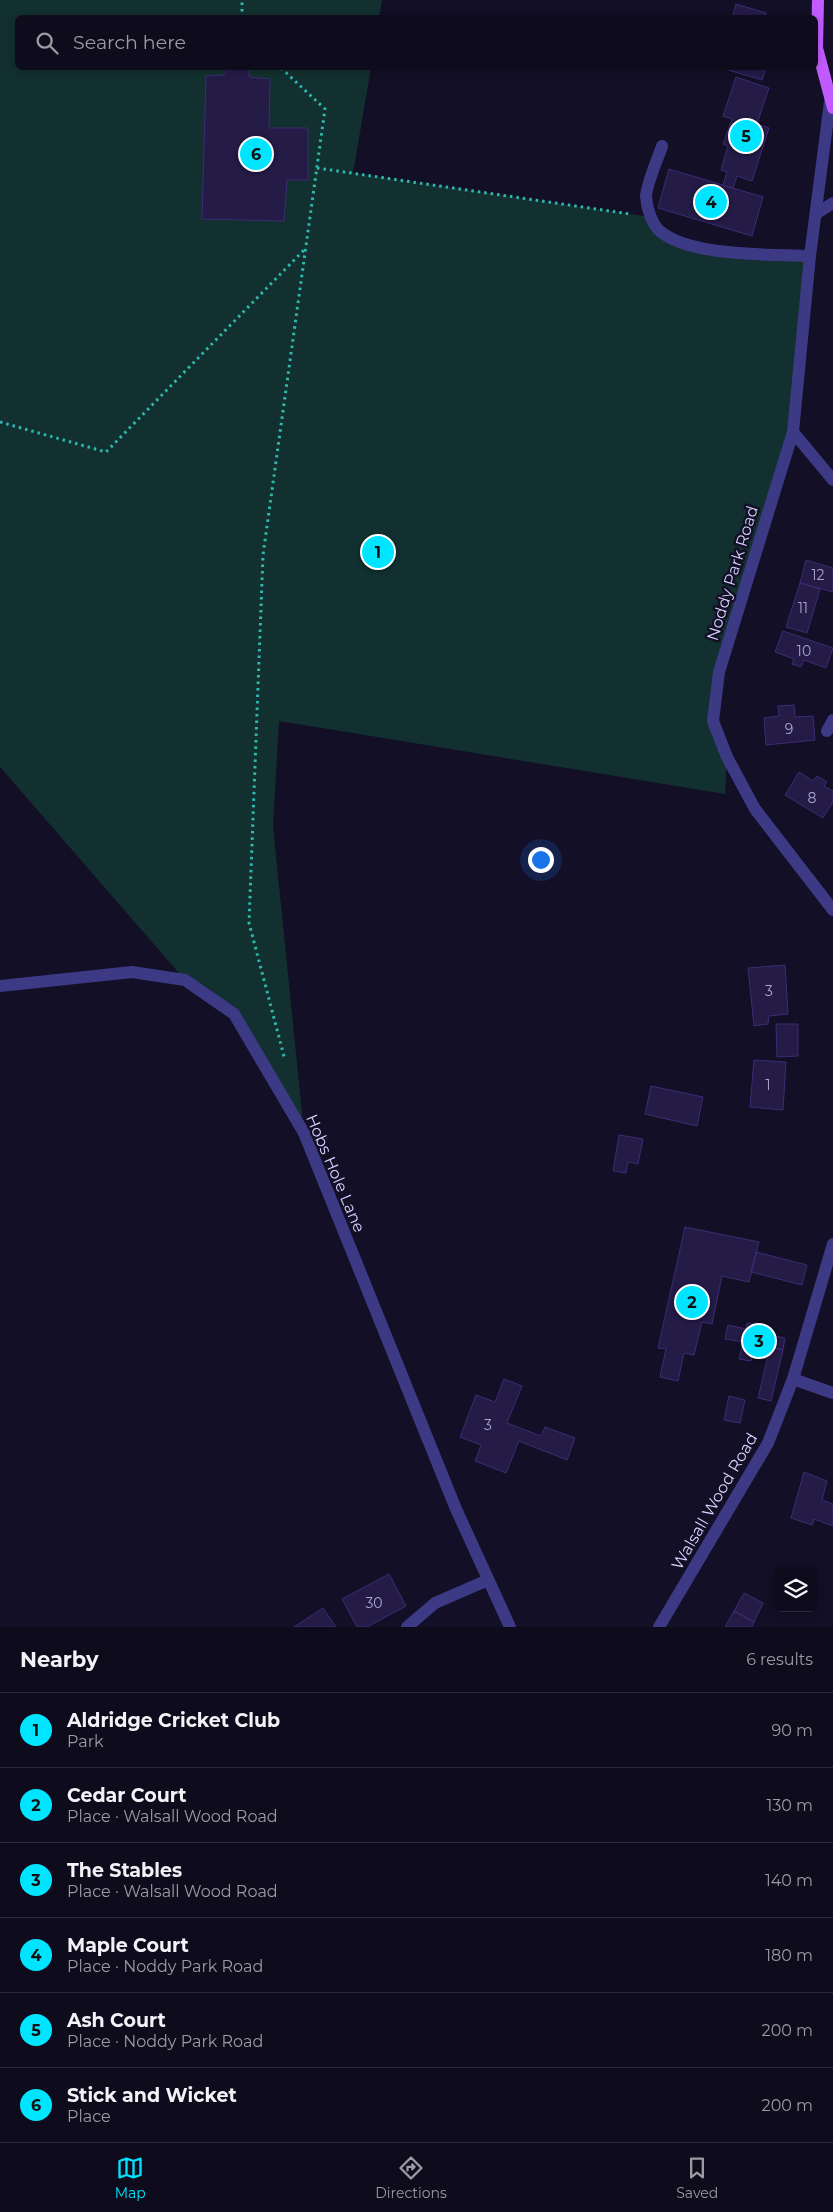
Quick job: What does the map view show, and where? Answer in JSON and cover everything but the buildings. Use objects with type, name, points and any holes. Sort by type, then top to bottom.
[{"type":"main road","points":[[818,0],[818,48],[832,105]]},
{"type":"street","name":"Noddy Park Road","points":[[832,105],[810,256],[793,432],[719,672],[713,721],[727,758],[755,809],[833,910]]},
{"type":"street","points":[[662,146],[646,196],[651,217],[660,231],[678,242],[702,249],[810,256]]},
{"type":"street","points":[[817,212],[833,203]]},
{"type":"street","points":[[793,432],[833,480]]},
{"type":"street","name":"Hobs Hole Lane","points":[[0,986],[132,972],[185,980],[234,1014],[304,1133],[456,1509],[510,1627]]},
{"type":"street","name":"Walsall Wood Road","points":[[660,1627],[768,1443],[793,1379],[833,1244]]},
{"type":"street","points":[[793,1379],[833,1393]]},
{"type":"street","points":[[407,1627],[435,1603],[488,1580]]},
{"type":"path","points":[[242,0],[242,15]]},
{"type":"path","points":[[283,70],[325,109],[263,555],[249,923],[286,1066]]},
{"type":"path","points":[[317,168],[651,217]]},
{"type":"path","points":[[0,422],[106,452],[305,249]]},
{"type":"green space","points":[[0,0],[382,0],[380,15],[15,15],[15,70],[371,70],[353,173],[651,217],[678,241],[810,256],[793,432],[719,672],[713,721],[727,757],[725,794],[279,721],[273,826],[304,1133],[234,1014],[185,980],[0,767]]},
{"type":"place","name":"Ash Court","points":[[746,136]]},
{"type":"place","name":"Stick and Wicket","points":[[256,154]]},
{"type":"place","name":"Maple Court","points":[[711,202]]},
{"type":"place","name":"Aldridge Cricket Club","points":[[378,552]]},
{"type":"place","name":"Cedar Court","points":[[692,1302]]},
{"type":"place","name":"The Stables","points":[[759,1341]]}]
